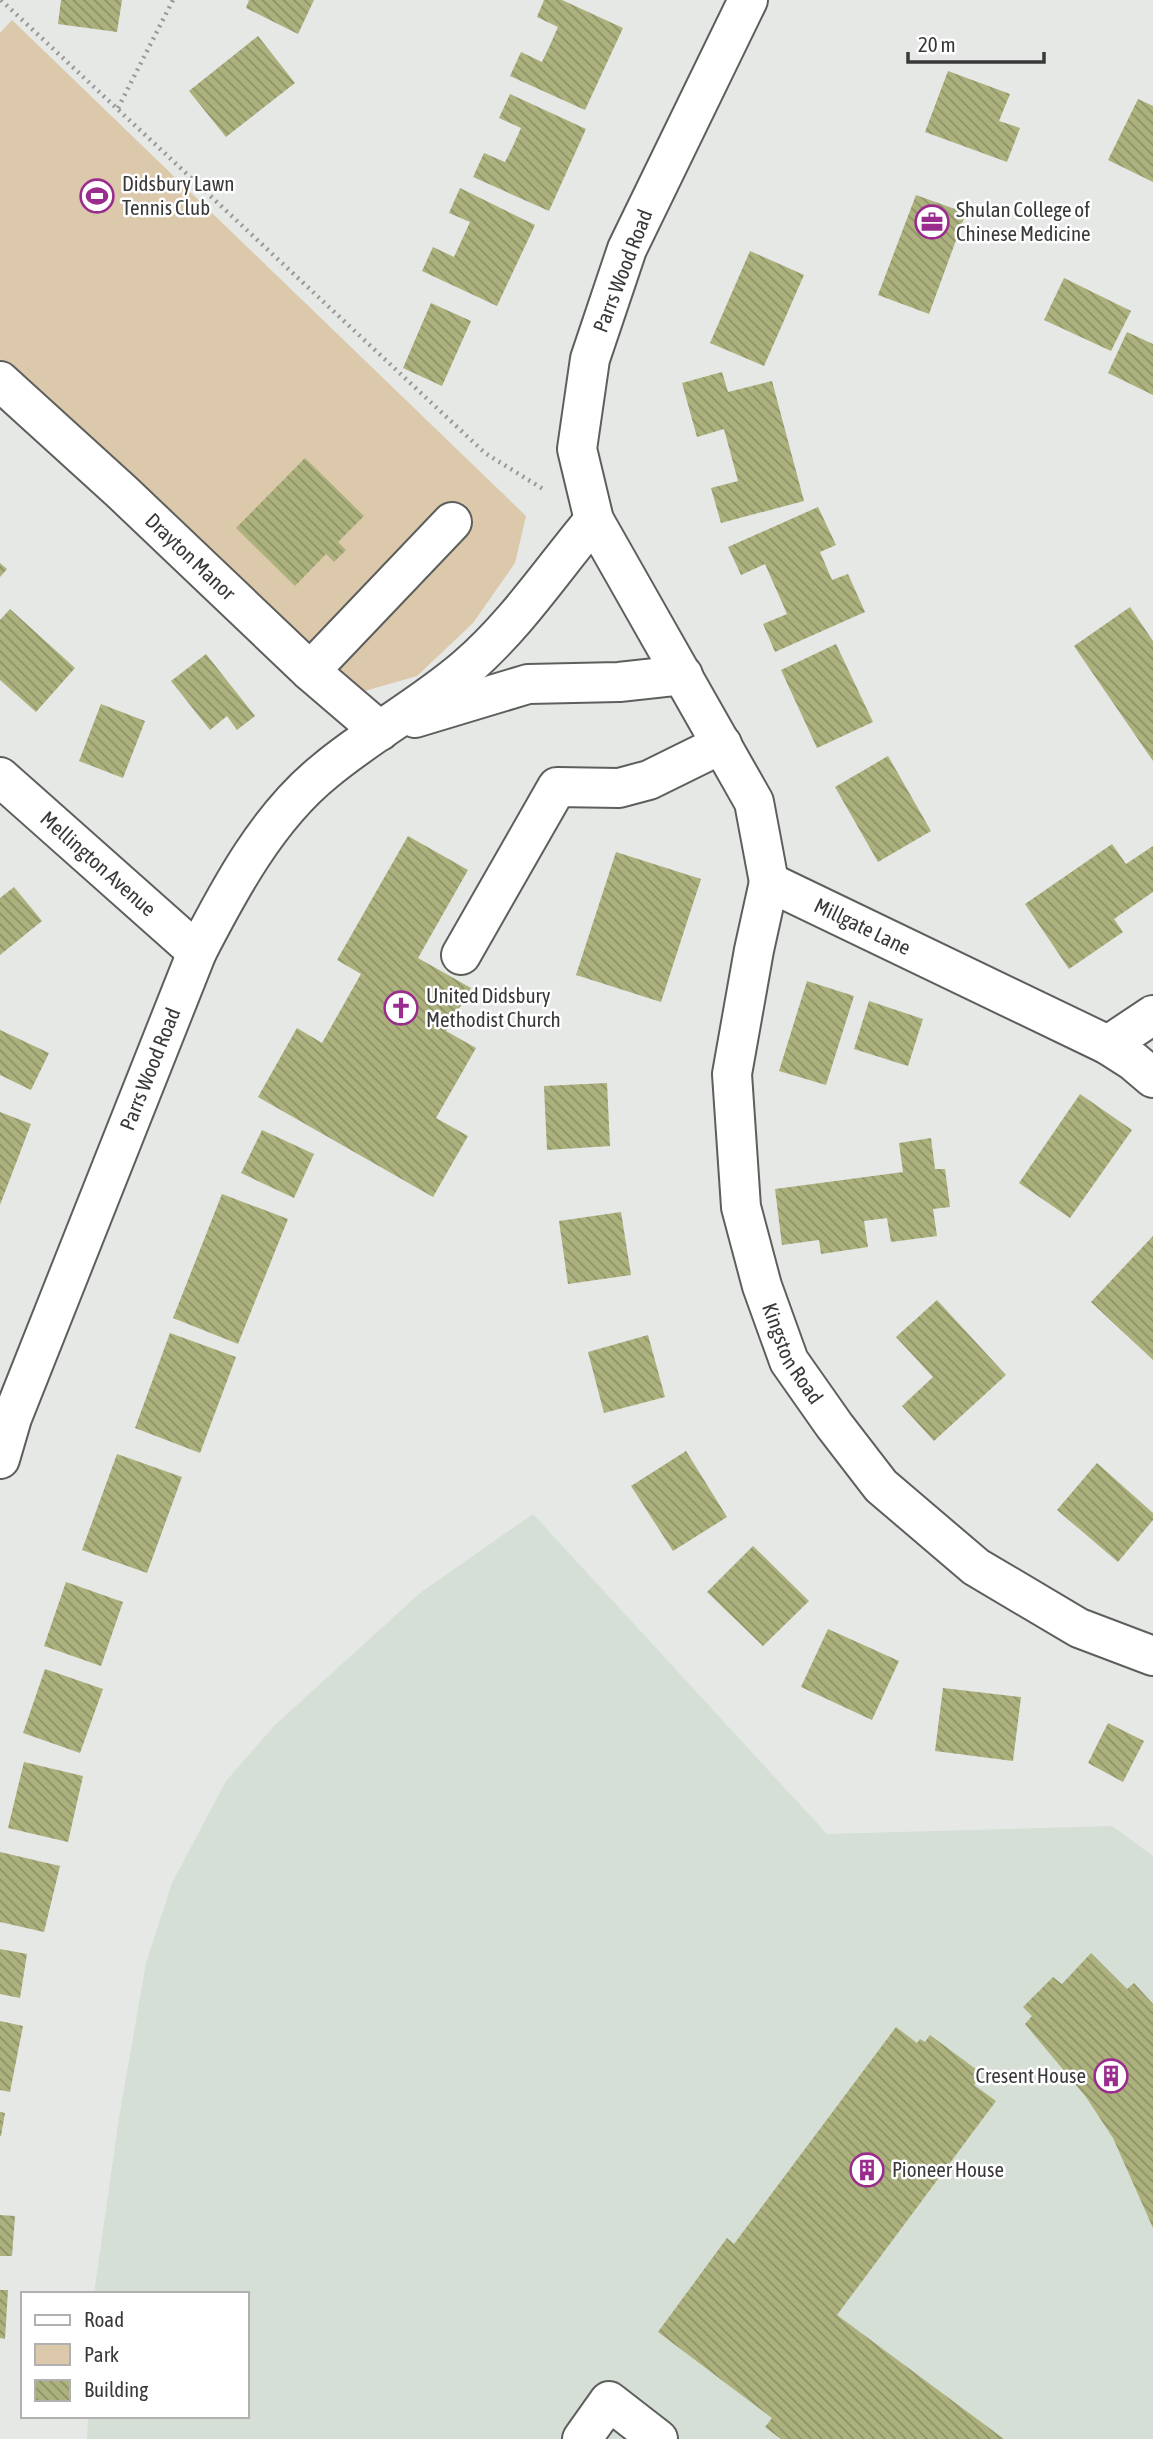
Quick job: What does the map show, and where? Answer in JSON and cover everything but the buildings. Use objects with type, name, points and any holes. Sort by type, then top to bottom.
[{"type":"street","name":"Parrs Wood Road","points":[[380,731],[425,714],[527,684],[619,682],[683,675],[594,520],[577,449],[590,359],[627,249],[748,0]]},
{"type":"street","name":"Drayton Manor","points":[[0,381],[122,492],[310,671],[380,731]]},
{"type":"street","name":"Parrs Wood Road","points":[[0,1459],[12,1418],[197,952],[232,886],[289,805],[324,771],[465,669],[513,624],[594,520]]},
{"type":"street","points":[[310,671],[452,522]]},
{"type":"street","points":[[683,675],[754,802],[769,882]]},
{"type":"street","points":[[461,954],[557,787],[619,788],[649,780],[722,744]]},
{"type":"street","name":"Mellington Avenue","points":[[0,777],[197,952]]},
{"type":"street","name":"Millgate Lane","points":[[769,882],[1108,1045],[1153,1078]]},
{"type":"street","name":"Kingston Road","points":[[769,882],[732,1074],[741,1207],[762,1286],[789,1361],[881,1486],[976,1566],[1079,1629],[1153,1656]]},
{"type":"street","points":[[1108,1045],[1153,1015]]},
{"type":"street","points":[[582,2439],[608,2401],[658,2439]]},
{"type":"path","points":[[2,0],[485,453],[594,520]]},
{"type":"path","points":[[118,108],[173,0]]},
{"type":"shaded area","points":[[533,1514],[827,1834],[1112,1826],[1153,1856],[1153,2439],[87,2439],[88,2418],[248,2418],[248,2292],[94,2292],[119,2118],[146,1963],[172,1883],[226,1781],[275,1725],[420,1593]]},
{"type":"green space","name":"Didsbury Lawn Tennis Club","points":[[12,20],[526,516],[515,563],[473,623],[417,676],[361,692],[0,359],[0,33]]},
{"type":"place","name":"Didsbury Lawn Tennis Club","points":[[97,196]]},
{"type":"place","name":"Shulan College of Chinese Medicine","points":[[932,222]]},
{"type":"place","name":"United Didsbury Methodist Church","points":[[401,1008]]},
{"type":"place","name":"Cresent House","points":[[1111,2076]]},
{"type":"place","name":"Pioneer House","points":[[867,2170]]}]
